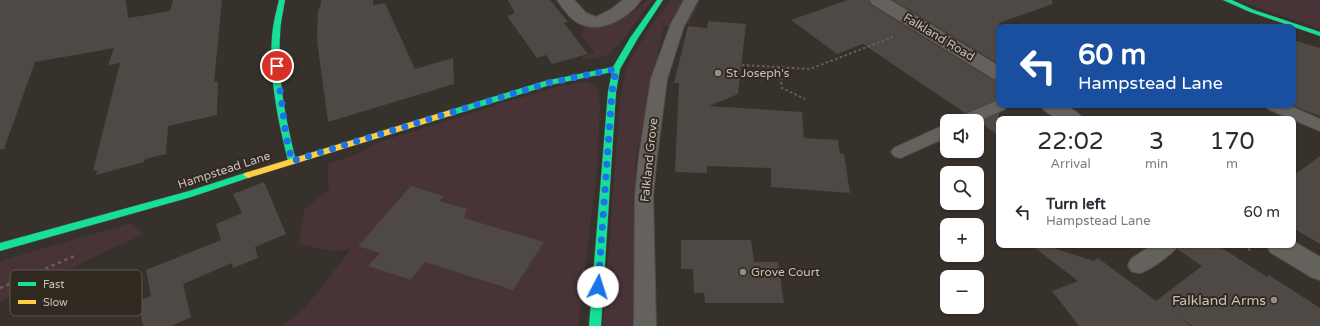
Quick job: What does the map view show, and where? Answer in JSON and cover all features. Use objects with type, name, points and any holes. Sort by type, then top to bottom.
[{"type":"street","points":[[282,0],[276,37],[277,77],[286,136],[292,161]]},
{"type":"street","points":[[565,0],[583,19],[595,22],[611,17],[633,0]]},
{"type":"street","points":[[595,326],[612,92],[616,69],[634,38],[660,0]]},
{"type":"street","name":"Falkland Road","points":[[878,0],[996,72]]},
{"type":"street","points":[[1226,0],[1252,11],[1290,24]]},
{"type":"street","points":[[1296,26],[1320,34]]},
{"type":"street","name":"Hampstead Lane","points":[[0,247],[191,194],[292,161],[548,83],[616,69]]},
{"type":"street","points":[[1055,108],[1067,116]]},
{"type":"street","points":[[1284,248],[1320,270]]},
{"type":"lane","name":"Falkland Grove","points":[[645,326],[644,196],[649,149],[660,79],[677,26],[691,0]]},
{"type":"lane","points":[[980,114],[996,106]]},
{"type":"lane","points":[[1281,108],[1320,126]]},
{"type":"lane","points":[[900,152],[940,133]]},
{"type":"lane","points":[[1138,265],[1164,248]]},
{"type":"path","points":[[742,65],[810,69],[900,35]]},
{"type":"path","points":[[780,67],[782,88],[805,99]]},
{"type":"shaded area","points":[[647,0],[652,0],[623,40],[607,56],[583,60],[583,57],[595,53],[582,37],[584,25],[592,17],[631,14]]},
{"type":"shaded area","points":[[671,0],[700,1],[689,24],[664,26],[636,157],[633,326],[603,326],[620,98],[626,68],[649,28]]},
{"type":"shaded area","points":[[1237,0],[1320,0],[1320,29]]},
{"type":"shaded area","points":[[587,81],[598,87],[600,105],[597,169],[578,326],[281,326],[305,308],[351,249],[331,251],[299,244],[304,209],[329,189],[327,164],[355,155],[379,142],[552,88]]},
{"type":"shaded area","points":[[131,223],[143,234],[67,270],[10,270],[10,297],[0,302],[0,261]]},
{"type":"building","points":[[0,0],[126,0],[128,18],[170,11],[173,0],[222,0],[214,82],[218,81],[217,115],[168,126],[166,154],[145,159],[144,162],[96,175],[97,170],[93,171],[120,63],[108,65],[114,48],[35,62],[4,149],[0,149]]},
{"type":"building","points":[[321,0],[373,0],[373,5],[385,3],[415,69],[453,58],[454,84],[328,122],[317,40],[318,9],[320,8]]},
{"type":"building","points":[[508,0],[550,0],[568,22],[564,23],[588,54],[552,64],[546,55],[537,58],[507,16],[515,13]]},
{"type":"building","points":[[848,0],[869,0],[871,5],[991,79],[996,80],[996,100],[965,113],[863,44],[837,54],[791,20]]},
{"type":"building","points":[[893,0],[1052,0],[1053,4],[996,24],[996,62]]},
{"type":"building","points":[[708,21],[746,24],[738,94],[709,106],[802,112],[804,138],[838,140],[840,154],[844,154],[850,193],[771,187],[771,168],[707,166],[707,173],[675,172],[679,83],[674,83],[688,26],[707,28]]},
{"type":"building","points":[[1296,41],[1320,48],[1320,116],[1296,107]]},
{"type":"building","points":[[999,113],[999,116],[996,116],[996,134],[984,125],[984,120]]},
{"type":"building","points":[[1320,156],[1320,244],[1296,230],[1296,174]]},
{"type":"building","points":[[264,182],[286,234],[255,247],[258,258],[233,268],[232,263],[183,284],[191,317],[172,326],[143,326],[141,316],[142,299],[151,296],[146,270],[221,240],[216,224],[242,213],[233,194]]},
{"type":"building","points":[[411,186],[444,196],[439,201],[467,209],[464,218],[544,242],[513,290],[425,262],[411,280],[368,266],[380,253],[358,246]]},
{"type":"building","name":"Grove Court","points":[[681,240],[751,240],[754,262],[778,262],[784,303],[705,303],[704,293],[694,293],[693,269],[681,269]]},
{"type":"building","points":[[1035,248],[1053,248],[1094,261],[1098,258],[1156,301],[1202,266],[1178,248],[1222,248],[1267,277],[1269,275],[1320,308],[1320,326],[1193,326],[1180,318],[1191,326],[1079,326],[1052,291],[1078,281]]},
{"type":"traffic: fast","points":[[282,0],[275,52],[279,99],[292,161]]},
{"type":"traffic: fast","points":[[595,326],[612,92],[616,69],[634,38],[660,0]]},
{"type":"traffic: fast","points":[[1226,0],[1252,11],[1290,24]]},
{"type":"traffic: fast","points":[[1296,26],[1320,34]]},
{"type":"traffic: fast","points":[[450,113],[548,83],[616,69]]},
{"type":"traffic: fast","points":[[0,247],[191,194],[248,175]]},
{"type":"traffic: slow","points":[[248,175],[450,113]]},
{"type":"place","name":"St Joseph's","points":[[718,73]]},
{"type":"place","name":"Grove Court","points":[[743,272]]},
{"type":"place","name":"Falkland Arms","points":[[1274,300]]},
{"type":"route","points":[[277,66],[277,77],[286,136],[292,161],[548,83],[595,72],[616,69],[612,92],[609,154],[598,287]]}]
